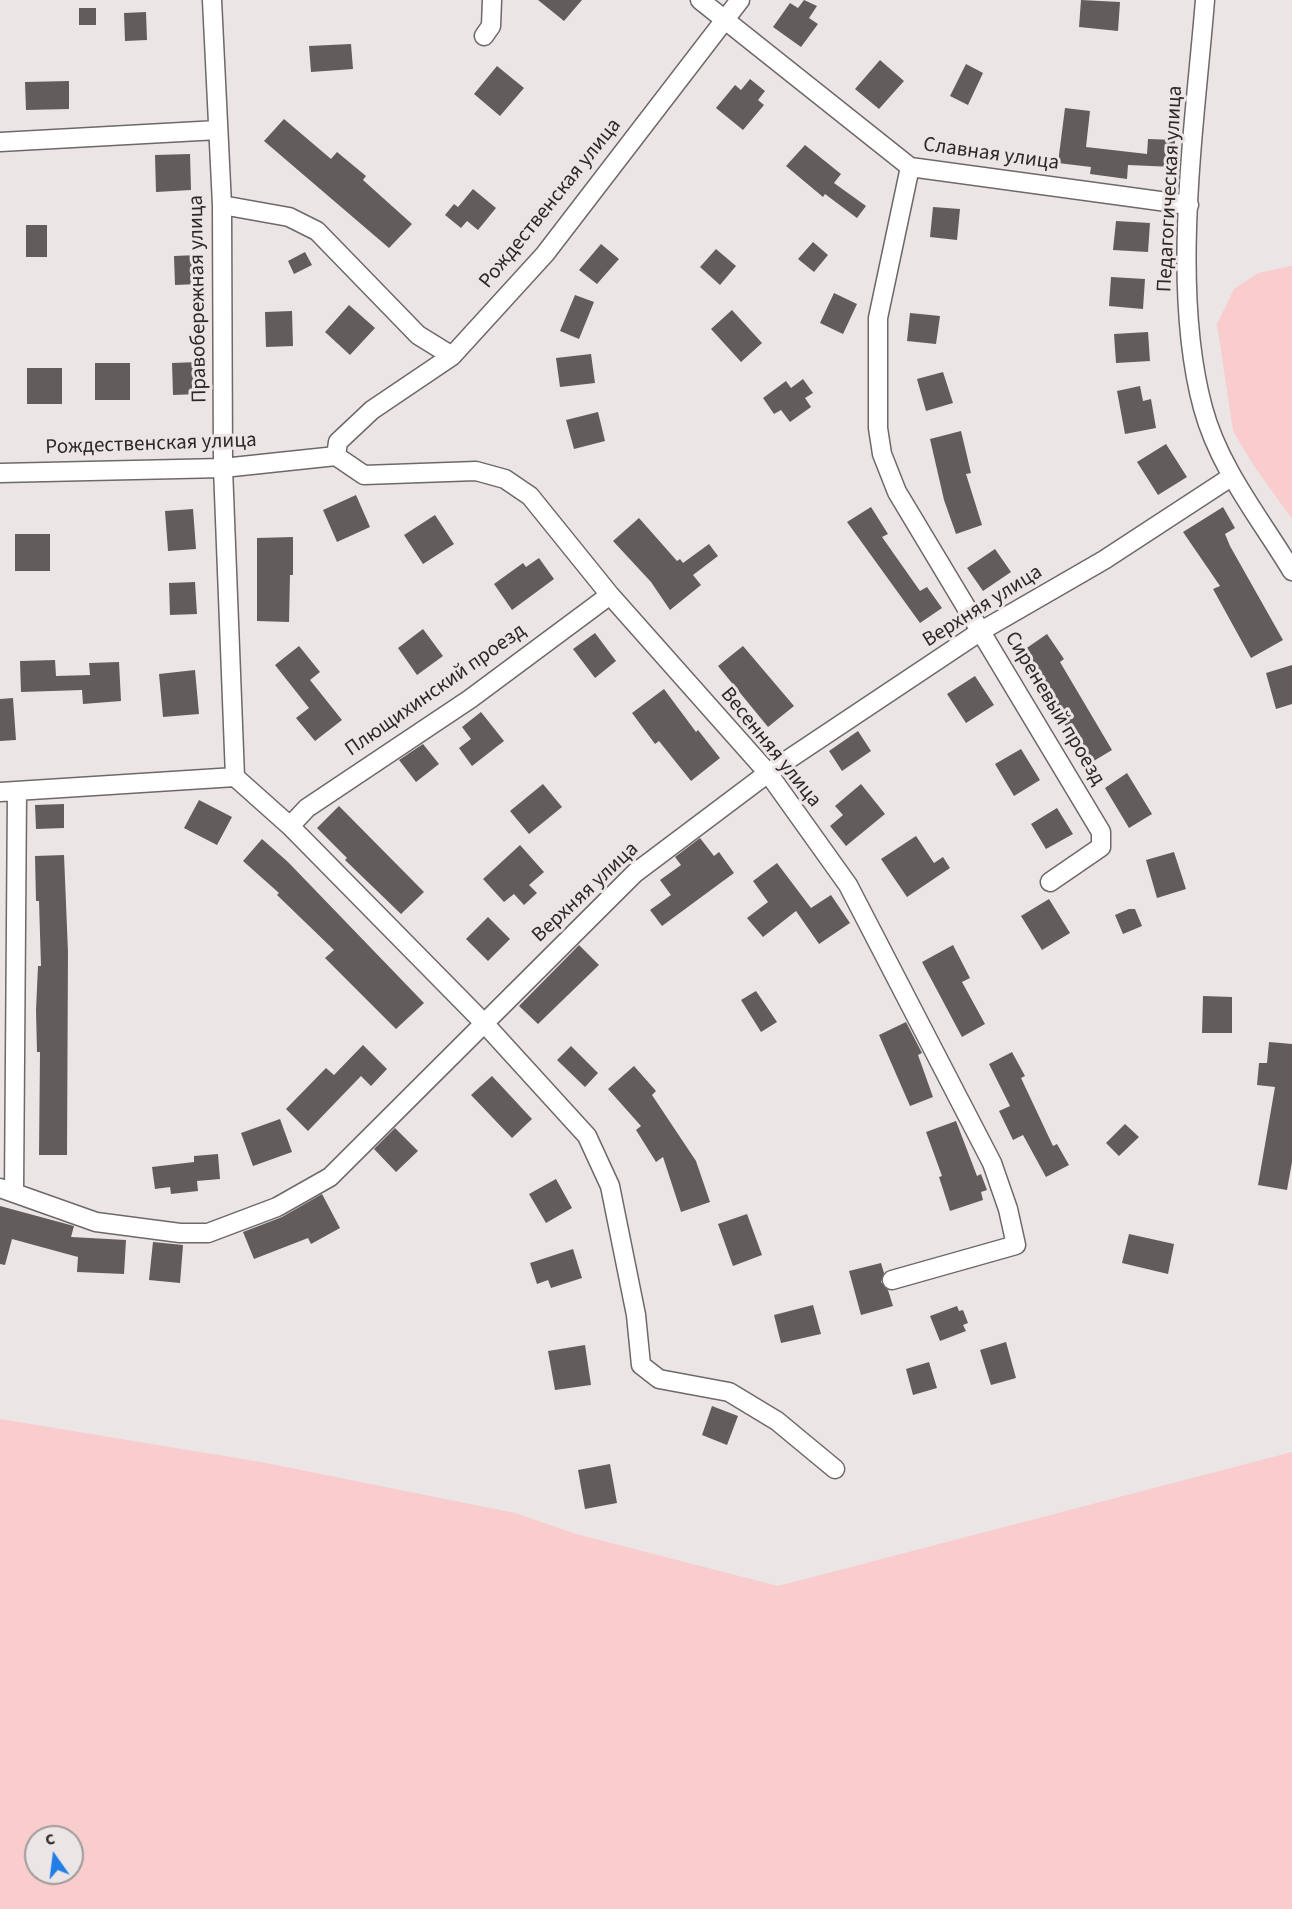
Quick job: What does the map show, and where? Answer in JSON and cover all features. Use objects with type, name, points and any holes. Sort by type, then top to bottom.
[{"type":"street","name":"Правобережная улица","points":[[212,0],[222,205],[224,468],[235,777]]},
{"type":"street","points":[[484,36],[491,26],[492,0]]},
{"type":"street","name":"Славная улица","points":[[699,0],[910,167],[1189,205]]},
{"type":"street","name":"Рождественская улица","points":[[0,473],[224,468],[336,456],[338,442],[372,410],[452,357],[545,254],[740,0]]},
{"type":"street","name":"Педагогическая улица","points":[[1205,0],[1189,205],[1187,277],[1194,365],[1203,408],[1232,477],[1292,571]]},
{"type":"street","points":[[0,142],[218,130]]},
{"type":"street","name":"Сиреневый проезд","points":[[910,167],[878,318],[878,428],[882,454],[897,492],[1101,832],[1101,847],[1050,882]]},
{"type":"street","points":[[222,205],[289,217],[317,231],[418,335],[452,357]]},
{"type":"street","name":"Весенняя улица","points":[[336,456],[364,475],[476,471],[504,478],[530,496],[610,595],[768,773],[848,885],[932,1042],[992,1163],[1008,1209],[1016,1245],[892,1280]]},
{"type":"street","name":"Верхняя улица","points":[[7,1190],[96,1222],[149,1230],[208,1233],[240,1223],[277,1207],[330,1177],[620,886],[768,773],[981,631],[1104,560],[1232,477]]},
{"type":"street","name":"Плющихинский проезд","points":[[290,826],[314,803],[475,696],[610,595]]},
{"type":"street","points":[[7,1190],[9,791],[235,777],[290,826],[484,1023],[587,1136],[610,1186],[636,1315],[641,1365],[659,1379],[729,1392],[777,1421],[835,1469]]},
{"type":"shaded area","points":[[1292,266],[1292,519],[1254,466],[1233,431],[1217,324],[1234,289],[1258,273]]},
{"type":"shaded area","points":[[0,1419],[261,1462],[515,1513],[576,1534],[778,1586],[1292,1452],[1292,1909],[0,1909]]},
{"type":"building","points":[[538,0],[582,0],[564,21]]},
{"type":"building","points":[[804,0],[817,6],[809,18],[818,24],[801,47],[773,27],[790,3],[798,8]]},
{"type":"building","points":[[1081,0],[1120,2],[1118,31],[1079,27]]},
{"type":"building","points":[[79,8],[96,8],[96,25],[79,25]]},
{"type":"building","points":[[146,12],[147,40],[125,41],[124,13]]},
{"type":"building","points":[[351,44],[353,69],[311,72],[309,46]]},
{"type":"building","points":[[880,60],[904,81],[879,109],[855,89]]},
{"type":"building","points":[[966,64],[983,73],[968,105],[950,96]]},
{"type":"building","points":[[497,66],[524,88],[500,116],[474,94]]},
{"type":"building","points":[[750,79],[765,91],[758,100],[764,105],[743,130],[716,108],[735,85],[741,90]]},
{"type":"building","points":[[69,81],[69,109],[26,110],[25,82]]},
{"type":"building","points":[[1065,108],[1090,111],[1086,147],[1147,154],[1148,139],[1175,140],[1174,167],[1128,165],[1127,179],[1090,174],[1091,167],[1058,163]]},
{"type":"building","points":[[284,119],[331,159],[337,152],[366,176],[363,180],[412,224],[389,248],[264,141]]},
{"type":"building","points":[[805,145],[841,174],[834,183],[866,206],[857,218],[825,194],[823,197],[786,166]]},
{"type":"building","points":[[190,154],[191,190],[156,192],[155,155]]},
{"type":"building","points":[[473,189],[496,208],[478,230],[467,221],[461,228],[445,215],[454,204],[458,207]]},
{"type":"building","points":[[933,207],[960,209],[957,240],[930,237]]},
{"type":"building","points":[[1116,221],[1150,223],[1148,252],[1113,250]]},
{"type":"building","points":[[26,225],[47,225],[47,257],[26,257]]},
{"type":"building","points":[[813,242],[828,255],[814,272],[798,259]]},
{"type":"building","points":[[601,244],[619,259],[597,284],[579,270]]},
{"type":"building","points":[[716,249],[736,266],[720,285],[700,267]]},
{"type":"building","points":[[305,252],[312,265],[294,274],[288,261]]},
{"type":"building","points":[[198,255],[199,284],[175,285],[174,256]]},
{"type":"building","points":[[1111,277],[1145,279],[1143,309],[1109,306]]},
{"type":"building","points":[[834,293],[857,304],[843,334],[820,323]]},
{"type":"building","points":[[575,295],[594,302],[579,339],[560,331]]},
{"type":"building","points":[[349,305],[375,328],[350,355],[325,332]]},
{"type":"building","points":[[732,310],[762,343],[741,362],[711,329]]},
{"type":"building","points":[[292,311],[293,346],[266,347],[265,312]]},
{"type":"building","points":[[910,313],[940,316],[936,344],[907,341]]},
{"type":"building","points":[[1148,332],[1150,361],[1116,363],[1114,334]]},
{"type":"building","points":[[591,354],[595,383],[560,387],[556,358]]},
{"type":"building","points":[[198,362],[199,394],[173,395],[172,363]]},
{"type":"building","points":[[95,363],[130,363],[130,400],[95,400]]},
{"type":"building","points":[[27,368],[62,368],[62,404],[27,404]]},
{"type":"building","points":[[943,372],[953,403],[926,411],[917,379]]},
{"type":"building","points":[[803,379],[813,393],[805,398],[811,407],[790,422],[781,410],[774,414],[763,398],[786,381],[791,388]]},
{"type":"building","points":[[1140,386],[1143,401],[1151,399],[1156,428],[1125,434],[1117,391]]},
{"type":"building","points":[[598,412],[605,441],[574,449],[566,420]]},
{"type":"building","points":[[961,431],[971,473],[966,474],[982,525],[956,534],[944,500],[930,439]]},
{"type":"building","points":[[1166,444],[1187,477],[1158,495],[1137,462]]},
{"type":"building","points":[[356,495],[370,527],[337,542],[323,510]]},
{"type":"building","points":[[871,507],[888,534],[882,537],[920,591],[927,587],[942,608],[920,623],[847,522]]},
{"type":"building","points":[[1223,507],[1235,528],[1225,534],[1230,546],[1283,640],[1251,658],[1213,589],[1220,586],[1183,532]]},
{"type":"building","points":[[193,509],[196,549],[168,551],[165,511]]},
{"type":"building","points":[[435,515],[454,544],[423,564],[404,535]]},
{"type":"building","points":[[639,518],[677,561],[680,559],[683,563],[709,544],[718,556],[693,575],[701,585],[670,610],[651,582],[613,541]]},
{"type":"building","points":[[15,534],[50,534],[50,571],[15,571]]},
{"type":"building","points":[[293,537],[289,622],[257,621],[257,538]]},
{"type":"building","points":[[995,549],[1011,572],[983,591],[967,568]]},
{"type":"building","points":[[539,558],[554,579],[512,610],[494,584],[523,563],[526,567]]},
{"type":"building","points":[[195,582],[197,614],[170,615],[169,583]]},
{"type":"building","points":[[423,629],[443,656],[417,675],[398,648]]},
{"type":"building","points":[[595,633],[616,661],[595,678],[573,649]]},
{"type":"building","points":[[1047,634],[1064,659],[1060,662],[1112,750],[1087,765],[1071,738],[1073,737],[1018,654]]},
{"type":"building","points":[[299,646],[320,672],[310,680],[342,720],[315,741],[296,718],[309,708],[275,665]]},
{"type":"building","points":[[743,646],[794,706],[768,727],[718,666]]},
{"type":"building","points":[[55,660],[56,676],[90,675],[89,663],[119,662],[121,701],[83,704],[82,690],[21,692],[20,661]]},
{"type":"building","points":[[1292,665],[1292,704],[1276,709],[1266,673]]},
{"type":"building","points":[[195,670],[199,714],[163,717],[159,674]]},
{"type":"building","points":[[975,676],[994,705],[966,723],[947,694]]},
{"type":"building","points":[[664,689],[696,732],[698,730],[720,758],[691,781],[659,741],[655,744],[632,713]]},
{"type":"building","points":[[13,698],[16,740],[0,741],[0,699]]},
{"type":"building","points":[[481,712],[504,741],[472,766],[459,748],[471,739],[462,727]]},
{"type":"building","points":[[858,731],[871,751],[842,771],[829,751]]},
{"type":"building","points":[[423,744],[439,764],[416,782],[399,760]]},
{"type":"building","points":[[1021,749],[1040,780],[1014,796],[995,764]]},
{"type":"building","points":[[1127,773],[1152,814],[1129,828],[1105,788]]},
{"type":"building","points":[[543,784],[562,807],[529,834],[510,811]]},
{"type":"building","points":[[861,784],[885,814],[846,846],[830,826],[843,815],[835,806]]},
{"type":"building","points":[[199,800],[232,817],[217,845],[184,828]]},
{"type":"building","points":[[64,804],[64,828],[36,829],[35,805]]},
{"type":"building","points":[[339,806],[424,892],[401,914],[345,860],[347,858],[317,828]]},
{"type":"building","points":[[1057,808],[1073,834],[1046,849],[1031,824]]},
{"type":"building","points":[[916,836],[934,863],[943,857],[950,868],[907,897],[881,859]]},
{"type":"building","points":[[700,838],[714,856],[719,852],[734,873],[662,926],[650,910],[671,895],[660,880],[681,865],[675,857]]},
{"type":"building","points":[[262,839],[288,862],[424,1003],[396,1029],[325,958],[334,950],[277,895],[279,893],[243,861]]},
{"type":"building","points":[[520,845],[544,872],[529,885],[537,893],[524,905],[514,894],[504,902],[483,879]]},
{"type":"building","points":[[1174,852],[1186,889],[1157,898],[1146,860]]},
{"type":"building","points":[[64,855],[68,952],[67,1155],[39,1155],[40,1052],[37,1052],[36,1010],[38,966],[41,966],[35,856]]},
{"type":"building","points":[[777,863],[811,908],[831,895],[850,923],[819,944],[796,911],[763,937],[747,918],[768,902],[753,881]]},
{"type":"building","points":[[1049,899],[1070,933],[1042,950],[1021,916]]},
{"type":"building","points":[[1135,909],[1142,926],[1123,934],[1115,915]]},
{"type":"building","points":[[488,917],[510,939],[488,961],[466,939]]},
{"type":"building","points":[[579,945],[599,965],[538,1024],[519,1006]]},
{"type":"building","points":[[953,945],[970,978],[962,982],[985,1024],[962,1037],[922,962]]},
{"type":"building","points":[[756,991],[777,1022],[761,1032],[741,1000]]},
{"type":"building","points":[[1203,996],[1232,997],[1232,1033],[1202,1033]]},
{"type":"building","points":[[906,1022],[922,1053],[918,1055],[933,1097],[910,1106],[879,1035]]},
{"type":"building","points":[[1269,1042],[1292,1044],[1292,1162],[1287,1190],[1258,1185],[1275,1087],[1257,1085],[1259,1063],[1267,1063]]},
{"type":"building","points":[[363,1045],[387,1069],[371,1086],[361,1076],[308,1131],[286,1109],[326,1068],[334,1075]]},
{"type":"building","points":[[571,1046],[598,1073],[585,1087],[557,1060]]},
{"type":"building","points":[[1012,1052],[1025,1076],[1021,1078],[1053,1146],[1057,1144],[1069,1165],[1046,1177],[1023,1135],[1013,1140],[999,1111],[1010,1106],[989,1064]]},
{"type":"building","points":[[634,1066],[656,1091],[652,1095],[696,1161],[710,1202],[681,1212],[663,1157],[656,1162],[636,1130],[641,1126],[608,1089]]},
{"type":"building","points":[[492,1076],[532,1119],[512,1138],[471,1095]]},
{"type":"building","points":[[280,1119],[292,1152],[253,1166],[241,1133]]},
{"type":"building","points":[[956,1121],[977,1176],[981,1174],[987,1190],[981,1192],[983,1200],[950,1211],[939,1177],[942,1176],[926,1132]]},
{"type":"building","points":[[1125,1124],[1139,1137],[1119,1156],[1106,1143]]},
{"type":"building","points":[[395,1128],[418,1151],[396,1172],[374,1149]]},
{"type":"building","points":[[218,1154],[220,1179],[197,1181],[198,1191],[171,1194],[170,1187],[155,1189],[152,1167],[194,1162],[194,1156]]},
{"type":"building","points":[[556,1179],[572,1208],[546,1223],[529,1194]]},
{"type":"building","points":[[322,1194],[340,1228],[311,1244],[308,1238],[254,1259],[243,1232],[282,1217]]},
{"type":"building","points":[[0,1206],[74,1226],[71,1237],[126,1240],[124,1274],[77,1272],[78,1257],[12,1239],[5,1265],[0,1264]]},
{"type":"building","points":[[747,1214],[762,1255],[733,1266],[718,1224]]},
{"type":"building","points":[[1129,1234],[1174,1244],[1168,1274],[1122,1263]]},
{"type":"building","points":[[153,1242],[183,1245],[180,1283],[149,1280]]},
{"type":"building","points":[[573,1249],[582,1278],[551,1288],[548,1280],[537,1284],[530,1263]]},
{"type":"building","points":[[881,1263],[884,1273],[881,1282],[888,1290],[893,1306],[861,1315],[849,1271]]},
{"type":"building","points":[[813,1305],[821,1334],[781,1343],[774,1315]]},
{"type":"building","points":[[957,1306],[959,1311],[963,1310],[968,1323],[963,1325],[966,1331],[940,1341],[930,1316]]},
{"type":"building","points":[[1006,1342],[1016,1378],[991,1385],[980,1350]]},
{"type":"building","points":[[585,1345],[591,1385],[555,1390],[548,1351]]},
{"type":"building","points":[[929,1362],[937,1388],[913,1395],[906,1369]]},
{"type":"building","points":[[712,1406],[738,1416],[727,1445],[702,1435]]},
{"type":"building","points":[[610,1464],[617,1503],[585,1509],[578,1470]]}]
